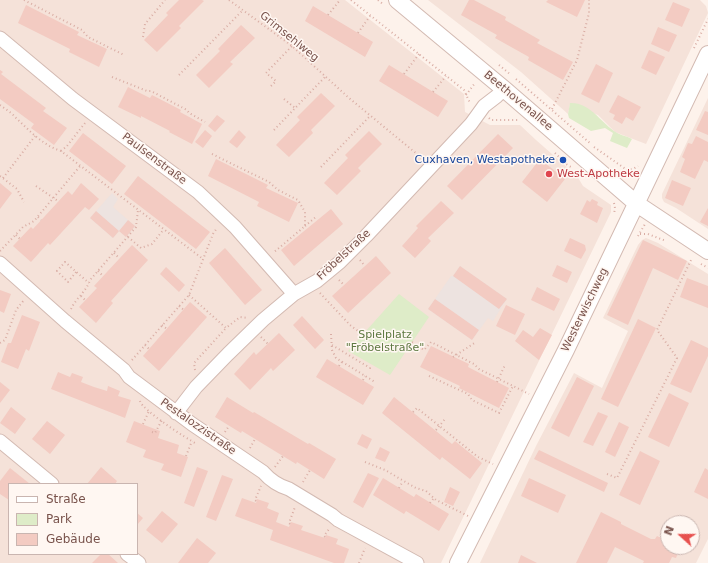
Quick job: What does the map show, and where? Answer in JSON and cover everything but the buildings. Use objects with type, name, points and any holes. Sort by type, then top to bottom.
[{"type":"street","name":"Beethovenallee","points":[[397,0],[504,89],[637,204],[708,251]]},
{"type":"street","name":"Paulsenstraße","points":[[0,38],[74,99],[192,187],[225,217],[294,294]]},
{"type":"street","name":"Westerwischweg","points":[[458,563],[566,350],[708,54]]},
{"type":"street","name":"Fröbelstraße","points":[[176,413],[196,387],[263,320],[294,294],[317,281],[340,262],[432,166],[480,111],[504,89]]},
{"type":"street","name":"Pestalozzistraße","points":[[0,263],[65,321],[124,370],[129,377],[176,413],[283,487],[289,488],[338,520],[417,563]]},
{"type":"street","points":[[0,441],[51,483]]},
{"type":"street","points":[[129,555],[139,563]]},
{"type":"path","points":[[24,0],[82,30],[88,37],[124,55]]},
{"type":"path","points":[[143,37],[145,24],[165,0]]},
{"type":"path","name":"Grimsehlweg","points":[[229,0],[292,46],[370,116],[432,166]]},
{"type":"path","points":[[328,15],[340,0]]},
{"type":"path","points":[[351,0],[355,1],[371,16],[464,90],[471,104],[491,120],[521,120]]},
{"type":"path","points":[[552,109],[578,60],[589,13],[589,0]]},
{"type":"path","points":[[179,75],[243,10]]},
{"type":"path","points":[[358,33],[371,16]]},
{"type":"path","points":[[271,86],[276,80],[266,72],[292,46]]},
{"type":"path","points":[[404,74],[419,54]]},
{"type":"path","points":[[433,92],[446,76]]},
{"type":"path","points":[[112,77],[147,91],[151,91],[187,110],[189,113],[205,122]]},
{"type":"path","points":[[274,130],[325,77]]},
{"type":"path","points":[[466,94],[479,78]]},
{"type":"path","points":[[284,99],[295,108]]},
{"type":"path","points":[[0,105],[35,136],[51,148],[61,151],[81,165],[203,259]]},
{"type":"path","points":[[61,151],[81,130],[91,112]]},
{"type":"path","points":[[321,167],[370,116]]},
{"type":"path","points":[[3,178],[35,136]]},
{"type":"path","points":[[212,154],[269,182],[278,190],[298,200],[305,212],[305,226]]},
{"type":"path","points":[[0,251],[23,227],[38,217],[81,165]]},
{"type":"path","points":[[0,176],[17,189],[24,202]]},
{"type":"path","points":[[36,186],[58,202]]},
{"type":"path","points":[[612,199],[615,208],[613,218]]},
{"type":"path","points":[[65,321],[73,304],[87,289],[89,283],[98,271],[136,227],[138,209]]},
{"type":"path","points":[[265,260],[317,216]]},
{"type":"path","points":[[38,217],[41,220]]},
{"type":"path","points":[[124,370],[189,295],[213,234],[225,217]]},
{"type":"path","points":[[128,237],[141,248],[152,244],[164,229]]},
{"type":"path","points":[[640,234],[648,234],[671,244]]},
{"type":"path","points":[[16,235],[20,239]]},
{"type":"path","points":[[114,253],[119,258]]},
{"type":"path","points":[[688,255],[708,268]]},
{"type":"path","points":[[607,474],[617,478],[677,358],[657,330],[692,258]]},
{"type":"path","points":[[76,272],[68,282],[57,271],[65,262],[89,283]]},
{"type":"path","points":[[98,271],[103,276]]},
{"type":"path","points":[[312,283],[350,325],[362,334]]},
{"type":"path","points":[[0,343],[5,340],[16,310],[31,291]]},
{"type":"path","points":[[189,295],[226,328]]},
{"type":"path","points":[[81,296],[85,300]]},
{"type":"path","points":[[179,306],[184,310]]},
{"type":"path","points":[[196,387],[194,362],[226,328],[240,317],[263,320]]},
{"type":"path","points":[[162,326],[167,329]]},
{"type":"path","points":[[331,334],[332,350],[336,358],[375,382]]},
{"type":"path","points":[[412,342],[424,350],[431,342],[474,364],[479,369],[497,380],[529,394]]},
{"type":"path","points":[[453,357],[476,342]]},
{"type":"path","points":[[145,345],[150,349]]},
{"type":"path","points":[[332,345],[370,368],[371,364]]},
{"type":"path","points":[[339,366],[342,362]]},
{"type":"path","points":[[497,380],[505,365]]},
{"type":"path","points":[[363,380],[365,376]]},
{"type":"path","points":[[429,376],[468,394],[472,400],[499,413],[513,386]]},
{"type":"path","points":[[413,412],[416,408],[440,426],[466,449],[495,464]]},
{"type":"path","points":[[143,424],[149,411]]},
{"type":"path","points":[[436,430],[445,419]]},
{"type":"path","points":[[154,436],[154,432],[162,420]]},
{"type":"path","points":[[186,456],[192,441]]},
{"type":"path","points":[[365,462],[385,470],[403,481],[426,491],[434,498],[469,516]]},
{"type":"path","points":[[256,501],[255,500],[266,476]]},
{"type":"path","points":[[399,488],[403,481]]},
{"type":"path","points":[[290,524],[289,523],[300,496]]},
{"type":"path","points":[[430,503],[434,498]]},
{"type":"path","points":[[359,563],[369,538]]},
{"type":"shaded area","points":[[0,0],[345,0],[464,94],[465,112],[490,125],[520,125],[577,176],[583,186],[611,205],[611,212],[441,563],[0,563]]},
{"type":"shaded area","points":[[428,0],[700,0],[706,6],[708,13],[646,144],[615,132],[598,115],[570,104],[568,114],[521,72]]},
{"type":"shaded area","points":[[708,98],[708,229],[664,202],[662,194]]},
{"type":"shaded area","points":[[112,193],[118,199],[113,207],[135,226],[126,237],[119,231],[113,238],[90,218]]},
{"type":"shaded area","points":[[646,238],[658,243],[708,274],[708,539],[700,555],[696,563],[480,563],[536,446],[574,373],[602,388],[628,331],[603,318],[638,245]]},
{"type":"shaded area","points":[[460,266],[507,299],[493,321],[488,318],[472,340],[428,309],[451,276],[453,276]]},
{"type":"green space","points":[[570,103],[589,109],[618,134],[632,139],[627,148],[610,141],[613,133],[605,128],[591,131],[569,118],[568,114]]},
{"type":"green space","name":"Spielplatz \"Fröbelstraße\"","points":[[399,294],[429,317],[390,375],[348,351]]},
{"type":"place","name":"Cuxhaven, Westapotheke","points":[[563,160]]},
{"type":"place","name":"West-Apotheke","points":[[549,174]]}]
